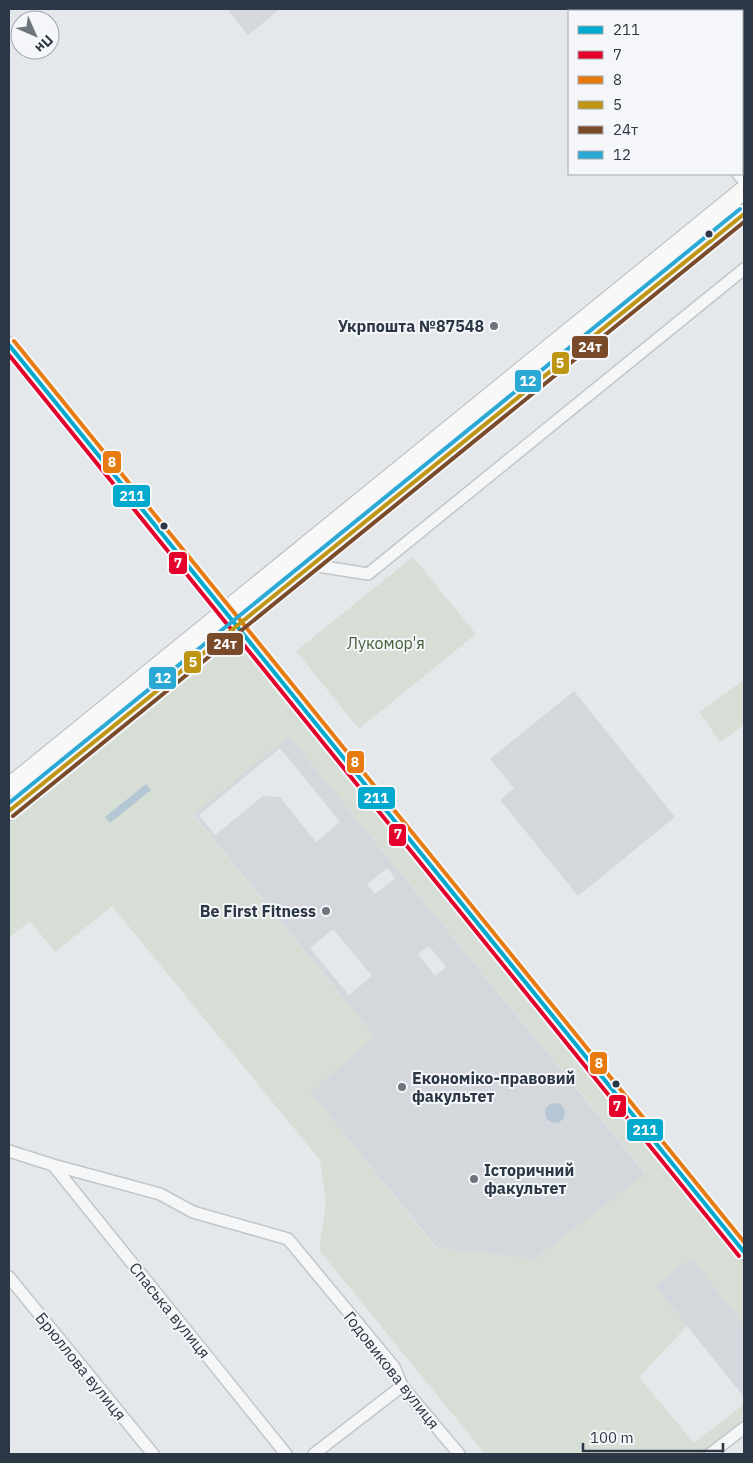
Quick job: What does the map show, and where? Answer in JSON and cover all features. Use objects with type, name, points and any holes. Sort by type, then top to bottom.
[{"type":"highway","points":[[9,787],[744,190]]},
{"type":"highway","points":[[9,811],[744,214]]},
{"type":"highway","points":[[226,611],[238,626]]},
{"type":"main road","points":[[9,346],[226,611]]},
{"type":"main road","points":[[238,626],[744,1252]]},
{"type":"street","points":[[312,565],[368,574],[744,269]]},
{"type":"street","points":[[9,1151],[53,1165]]},
{"type":"street","name":"Годовикова вулиця","points":[[53,1165],[160,1194],[192,1212],[288,1239],[394,1367],[402,1386],[459,1454]]},
{"type":"street","name":"Спаська вулиця","points":[[53,1165],[286,1454]]},
{"type":"street","name":"Брюллова вулиця","points":[[9,1277],[153,1454]]},
{"type":"street","points":[[314,1454],[402,1386]]},
{"type":"street","points":[[710,1454],[744,1428]]},
{"type":"shaded area","points":[[227,9],[280,9],[248,35]]},
{"type":"shaded area","points":[[744,9],[744,73],[743,10],[635,10]]},
{"type":"shaded area","points":[[574,691],[675,817],[578,896],[500,800],[514,788],[490,759]]},
{"type":"shaded area","points":[[289,736],[646,1174],[535,1259],[437,1248],[309,1091],[375,1037],[193,814]],"holes":[[[280,748],[340,822],[316,842],[280,797],[263,796],[215,835],[199,815]],[[387,868],[395,878],[375,894],[367,884]],[[333,929],[372,976],[349,995],[310,948]],[[429,946],[446,967],[435,976],[418,954]]]},
{"type":"shaded area","points":[[691,1257],[744,1324],[744,1397],[655,1286]]},
{"type":"green space","name":"Лукомор'я","points":[[413,557],[476,634],[359,729],[296,651]]},
{"type":"green space","points":[[237,634],[744,1261],[744,1324],[691,1258],[655,1286],[687,1326],[639,1377],[694,1443],[744,1404],[744,1421],[701,1454],[485,1454],[319,1250],[326,1202],[320,1160],[112,906],[55,952],[30,921],[9,938],[9,820],[41,794],[45,795],[151,709],[149,706]],"holes":[[[289,736],[646,1173],[535,1259],[436,1248],[310,1092],[375,1037],[193,815]]]},
{"type":"green space","points":[[744,680],[744,725],[720,742],[699,712]]},
{"type":"water","points":[[146,784],[151,790],[110,823],[105,817]]},
{"type":"water","points":[[551,1103],[559,1103],[565,1109],[565,1117],[559,1123],[551,1123],[545,1117],[545,1109]]},
{"type":"transit line","name":"12","points":[[9,803],[740,209]]},
{"type":"transit line","name":"5","points":[[9,811],[744,214]]},
{"type":"transit line","name":"24т","points":[[13,816],[744,222]]},
{"type":"transit line","name":"8","points":[[14,341],[744,1242]]},
{"type":"transit line","name":"211","points":[[9,345],[744,1252]]},
{"type":"transit line","name":"7","points":[[9,355],[739,1256]]},
{"type":"place","name":"Укрпошта №87548","points":[[494,326]]},
{"type":"place","name":"Be First Fitness","points":[[326,911]]},
{"type":"place","name":"Економіко-правовий факультет","points":[[402,1087]]},
{"type":"place","name":"Історичний факультет","points":[[474,1179]]}]
